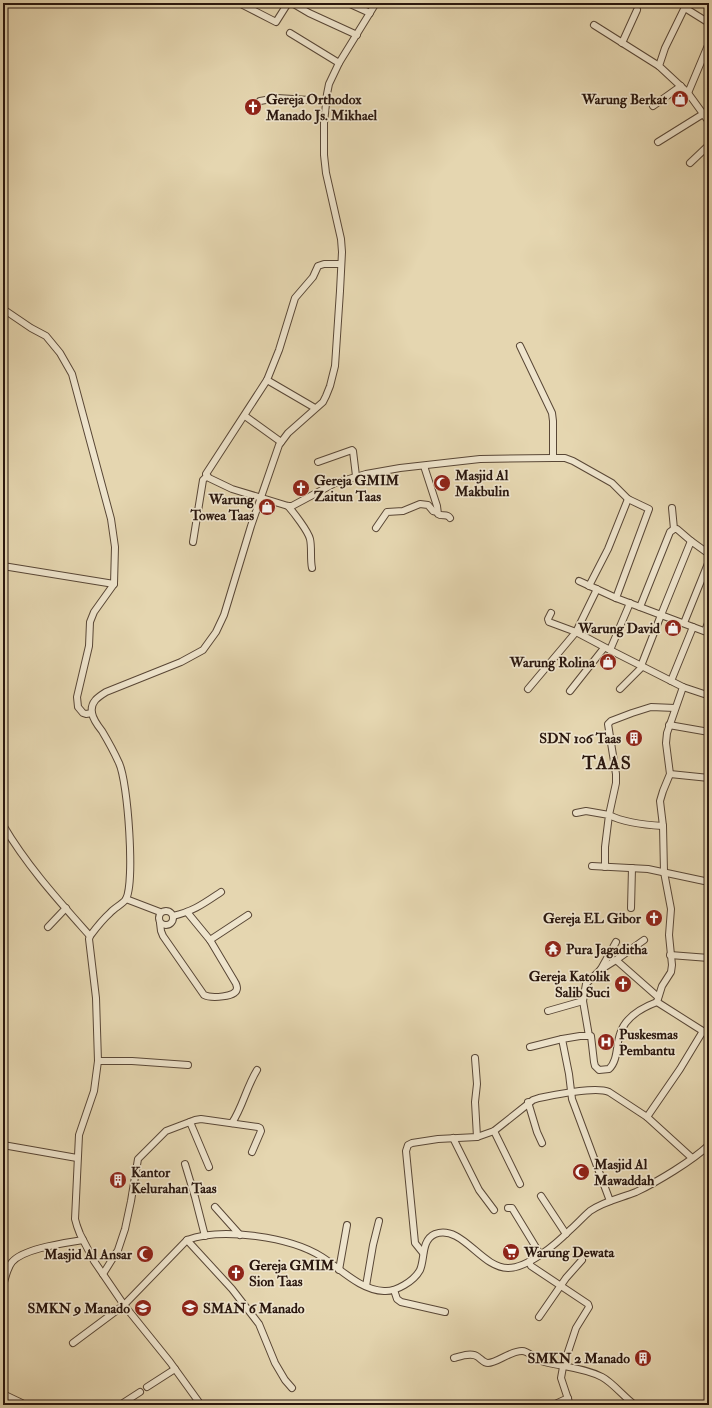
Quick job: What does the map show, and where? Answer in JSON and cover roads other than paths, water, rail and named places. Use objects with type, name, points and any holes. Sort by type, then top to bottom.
[{"type":"street","points":[[239,3],[274,22],[278,21],[288,3]]},
{"type":"street","points":[[292,3],[309,13],[357,35]]},
{"type":"street","points":[[348,3],[370,13]]},
{"type":"street","points":[[201,1405],[175,1369],[124,1305],[94,1261],[83,1240],[75,1219],[79,1135],[94,1091],[98,1061],[96,1005],[89,939],[110,913],[126,899],[130,870],[123,772],[94,719],[92,704],[100,695],[182,662],[203,650],[210,642],[224,615],[260,497],[278,448],[288,433],[320,405],[326,396],[334,370],[337,264],[341,239],[326,173],[324,155],[326,101],[329,84],[339,63],[376,3]]},
{"type":"street","points":[[659,66],[665,48],[686,6],[709,22]]},
{"type":"street","points":[[622,43],[637,10]]},
{"type":"street","points":[[594,25],[659,66],[688,93],[709,122]]},
{"type":"street","points":[[290,33],[339,63]]},
{"type":"street","points":[[688,93],[709,43]]},
{"type":"street","points":[[653,106],[681,86]]},
{"type":"street","points":[[260,101],[277,98],[326,101]]},
{"type":"street","points":[[658,142],[703,114]]},
{"type":"street","points":[[690,163],[709,145]]},
{"type":"street","points":[[192,542],[203,480],[267,380],[279,350],[295,298],[313,277],[317,267],[321,264],[337,264]]},
{"type":"street","points":[[3,309],[31,328],[46,336],[60,353],[72,374],[112,519],[115,547],[114,584],[94,612],[90,622],[89,646],[77,697],[78,707],[83,713],[86,714],[92,712]]},
{"type":"street","points":[[520,346],[552,413],[553,458]]},
{"type":"street","points":[[267,380],[315,408]]},
{"type":"street","points":[[245,416],[281,442]]},
{"type":"street","points":[[318,462],[352,450],[356,476]]},
{"type":"street","points":[[206,476],[232,489],[292,506],[335,482],[356,476],[400,468],[480,459],[569,459],[579,463],[612,484],[628,499],[649,510],[616,598]]},
{"type":"street","points":[[424,466],[437,506],[437,512]]},
{"type":"street","points":[[590,586],[608,549],[628,499]]},
{"type":"street","points":[[376,528],[389,512],[402,511],[422,504],[428,505],[439,515],[447,515],[450,518]]},
{"type":"street","points":[[288,506],[310,538],[310,558],[312,568]]},
{"type":"street","points":[[672,508],[674,529]]},
{"type":"street","points":[[674,529],[677,529],[709,554]]},
{"type":"street","points":[[640,607],[670,532],[674,529]]},
{"type":"street","points":[[620,689],[641,666],[691,541]]},
{"type":"street","points":[[684,623],[709,561]]},
{"type":"street","points":[[3,566],[114,584]]},
{"type":"street","points":[[579,581],[630,604],[707,632],[709,620]]},
{"type":"street","points":[[528,689],[576,632],[597,589]]},
{"type":"street","points":[[570,691],[607,649],[630,604]]},
{"type":"street","points":[[551,612],[548,619],[549,622],[576,632],[683,687],[704,694],[709,694]]},
{"type":"street","points":[[671,681],[693,627]]},
{"type":"street","points":[[644,940],[600,970],[586,984],[583,1001],[589,1036],[592,1038],[593,1058],[596,1069],[602,1071],[608,1069],[613,1064],[620,1033],[625,1023],[634,1014],[657,999],[662,986],[671,972],[672,965],[669,935],[671,908],[664,872],[661,796],[670,774],[666,743],[667,733],[683,687]]},
{"type":"street","points":[[605,867],[605,847],[609,815],[616,783],[616,774],[608,724],[655,706],[675,708]]},
{"type":"street","points":[[669,725],[709,732]]},
{"type":"street","points":[[670,774],[709,778]]},
{"type":"street","points":[[576,812],[586,811],[609,815],[616,819],[636,823],[663,826]]},
{"type":"street","points":[[3,825],[25,858],[90,936]]},
{"type":"street","points":[[592,866],[632,868],[664,872],[709,882]]},
{"type":"street","points":[[631,908],[632,868]]},
{"type":"street","points":[[173,916],[200,907],[221,892]]},
{"type":"street","points":[[126,899],[160,912],[164,910],[171,912],[173,916],[171,923],[167,925],[160,923]]},
{"type":"street","points":[[48,927],[66,908]]},
{"type":"street","points":[[160,912],[158,919],[163,936],[204,995],[210,997],[233,994],[238,988],[235,982],[210,940],[188,912]]},
{"type":"street","points":[[210,940],[248,915]]},
{"type":"street","points":[[600,970],[616,942]]},
{"type":"street","points":[[670,954],[709,958]]},
{"type":"street","points":[[616,960],[657,999],[706,1033],[680,1069],[649,1119]]},
{"type":"street","points":[[548,1011],[583,1001]]},
{"type":"street","points":[[530,1047],[562,1039],[589,1036]]},
{"type":"street","points":[[562,1039],[572,1099],[577,1116],[610,1201]]},
{"type":"street","points":[[475,1058],[477,1084],[475,1102],[477,1137]]},
{"type":"street","points":[[98,1061],[132,1061],[188,1065]]},
{"type":"street","points":[[232,1123],[239,1110],[247,1088],[257,1070]]},
{"type":"street","points":[[423,1253],[415,1243],[406,1151],[408,1145],[412,1143],[453,1138],[477,1137],[494,1131],[528,1102],[539,1098],[588,1091],[606,1091],[649,1119],[692,1158]]},
{"type":"street","points":[[528,1102],[542,1143]]},
{"type":"street","points":[[195,1120],[209,1167]]},
{"type":"street","points":[[103,1274],[118,1250],[125,1229],[138,1159],[166,1131],[195,1120],[232,1123],[260,1128],[252,1152]]},
{"type":"street","points":[[494,1131],[520,1184]]},
{"type":"street","points":[[453,1138],[479,1190],[494,1210]]},
{"type":"street","points":[[3,1145],[77,1158]]},
{"type":"street","points":[[73,1343],[124,1305],[187,1240],[198,1236],[240,1236],[267,1238],[299,1245],[321,1257],[359,1284],[383,1292],[394,1290],[405,1284],[414,1276],[419,1271],[423,1253],[430,1238],[434,1235],[447,1232],[470,1246],[492,1264],[500,1268],[519,1266],[529,1262],[566,1234],[600,1204],[643,1188],[692,1158],[709,1145]]},
{"type":"street","points":[[185,1164],[196,1197],[205,1236]]},
{"type":"street","points":[[541,1196],[566,1234]]},
{"type":"street","points":[[215,1207],[240,1236]]},
{"type":"street","points":[[508,1208],[512,1208],[540,1254]]},
{"type":"street","points":[[366,1286],[379,1221]]},
{"type":"street","points":[[339,1270],[347,1225]]},
{"type":"street","points":[[3,1285],[13,1261],[21,1255],[37,1249],[83,1240]]},
{"type":"street","points":[[187,1240],[232,1289],[259,1324],[275,1363],[285,1380],[292,1388]]},
{"type":"street","points":[[538,1317],[582,1260]]},
{"type":"street","points":[[529,1262],[531,1266],[588,1304],[588,1307],[576,1328],[563,1367],[561,1378],[570,1405]]},
{"type":"street","points":[[394,1290],[397,1299],[401,1302],[445,1312]]},
{"type":"street","points":[[454,1358],[473,1355],[478,1356],[485,1362],[490,1363],[509,1354],[523,1351],[527,1352],[539,1360],[563,1367],[582,1369],[602,1377],[635,1405]]},
{"type":"street","points":[[147,1387],[175,1369]]},
{"type":"street","points":[[124,1403],[140,1392]]},
{"type":"street","points":[[3,1394],[22,1403]]},
{"type":"street","points":[[553,1405],[568,1398]]},
{"type":"place","name":"Warung Berkat","points":[[680,99]]},
{"type":"place","name":"Gereja Orthodox Manado Js. Mikhael","points":[[253,107]]},
{"type":"place","name":"Masjid Al Makbulin","points":[[442,483]]},
{"type":"place","name":"Gereja GMIM Zaitun Taas","points":[[301,488]]},
{"type":"place","name":"Warung Towea Taas","points":[[267,507]]},
{"type":"place","name":"Warung David","points":[[673,628]]},
{"type":"place","name":"Warung Rolina","points":[[608,662]]},
{"type":"place","name":"SDN 106 Taas","points":[[634,738]]},
{"type":"place","name":"Gereja EL Gibor","points":[[654,918]]},
{"type":"place","name":"Pura Jagaditha","points":[[553,949]]},
{"type":"place","name":"Gereja Katolik Salib Suci","points":[[623,984]]},
{"type":"place","name":"Puskesmas Pembantu","points":[[606,1042]]},
{"type":"place","name":"Masjid Al Mawaddah","points":[[581,1172]]},
{"type":"place","name":"Kantor Kelurahan Taas","points":[[118,1180]]},
{"type":"place","name":"Warung Dewata","points":[[511,1252]]},
{"type":"place","name":"Masjid Al Ansar","points":[[145,1254]]},
{"type":"place","name":"Gereja GMIM Sion Taas","points":[[236,1273]]},
{"type":"place","name":"SMKN 9 Manado","points":[[143,1308]]},
{"type":"place","name":"SMAN 6 Manado","points":[[190,1308]]},
{"type":"place","name":"SMKN 2 Manado","points":[[643,1358]]},
{"type":"district","name":"TAAS","points":[[607,763]]}]
